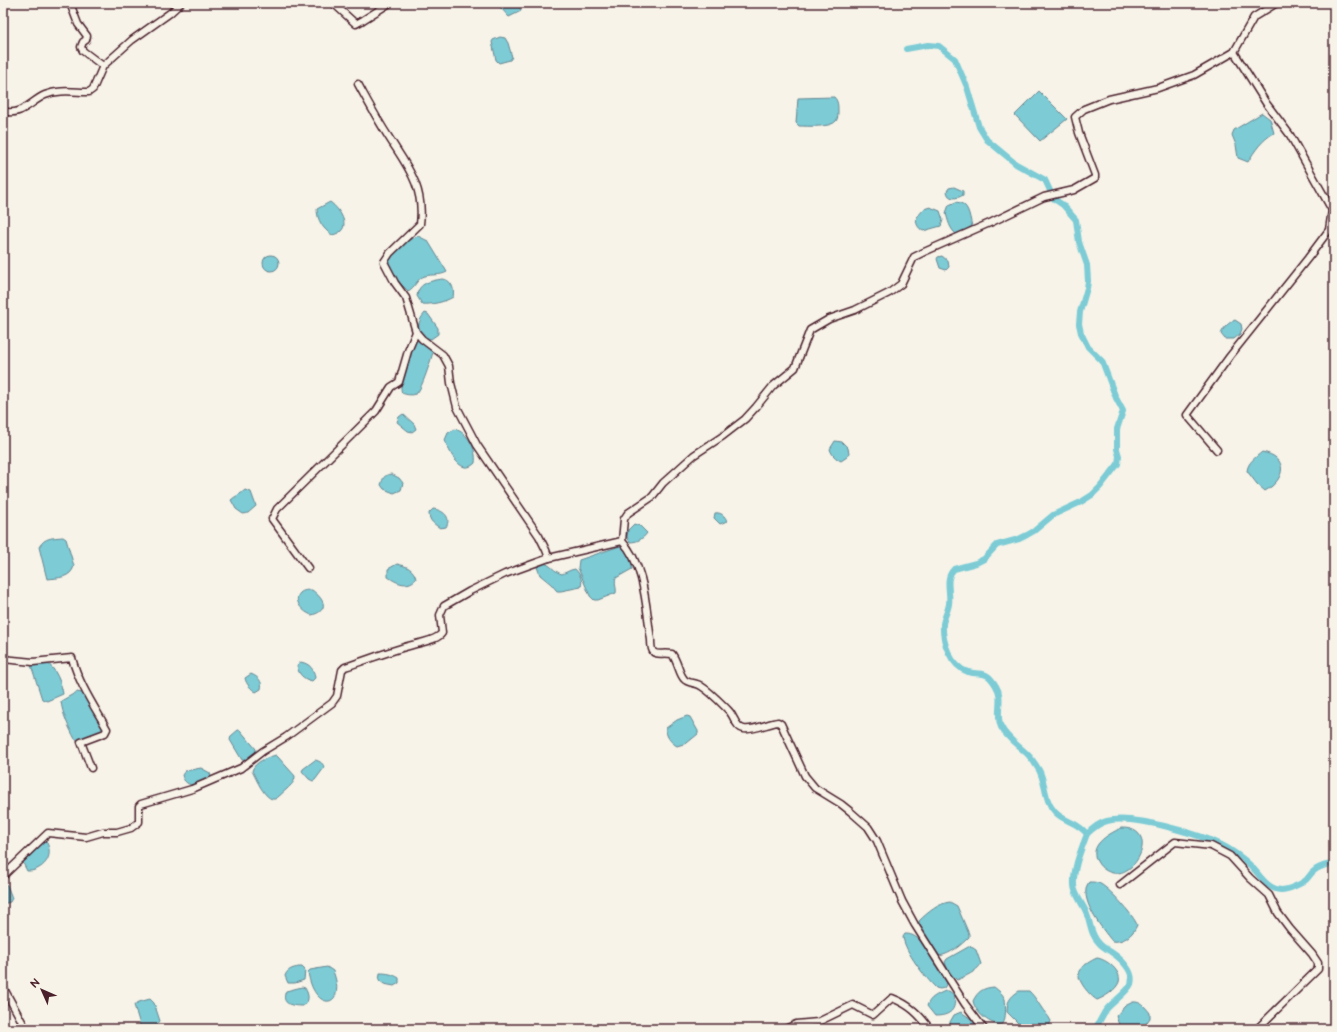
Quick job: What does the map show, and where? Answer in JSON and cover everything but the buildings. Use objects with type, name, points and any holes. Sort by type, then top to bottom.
[{"type":"street","points":[[70,3],[78,24],[87,36],[81,47],[83,51],[102,66]]},
{"type":"street","points":[[3,110],[7,112],[23,110],[45,95],[57,92],[89,92],[93,89],[102,66],[132,40],[170,13],[181,3]]},
{"type":"street","points":[[333,3],[356,24],[390,3]]},
{"type":"street","points":[[984,1029],[965,1004],[915,925],[902,901],[874,836],[868,827],[841,804],[815,788],[805,776],[781,724],[778,722],[744,729],[738,726],[730,712],[706,690],[698,684],[684,679],[672,654],[653,653],[651,649],[651,640],[640,573],[629,549],[622,541],[624,519],[628,513],[652,497],[663,483],[694,455],[723,436],[745,419],[756,408],[773,386],[796,368],[810,330],[829,319],[855,310],[889,293],[901,284],[914,257],[1044,197],[1074,190],[1095,178],[1075,117],[1084,110],[1109,99],[1158,88],[1194,75],[1234,52],[1254,17],[1277,3]]},
{"type":"street","points":[[1217,450],[1187,415],[1230,356],[1329,230],[1333,208],[1290,135],[1266,103],[1234,52]]},
{"type":"street","points":[[358,84],[375,115],[412,173],[419,195],[421,209],[420,224],[384,262],[395,283],[406,298],[416,332],[422,339],[443,355],[448,366],[457,406],[477,445],[539,536],[549,558]]},
{"type":"street","points":[[308,568],[272,519],[277,509],[376,411],[391,387],[399,382],[408,351],[416,332]]},
{"type":"street","points":[[3,876],[48,833],[86,837],[103,832],[117,832],[131,828],[139,822],[139,806],[141,804],[192,789],[241,768],[332,703],[337,696],[342,670],[345,667],[440,636],[442,633],[440,615],[444,606],[470,591],[506,574],[549,558],[622,541]]},
{"type":"street","points":[[3,659],[33,662],[72,658],[77,675],[84,690],[107,729],[105,733],[81,742],[91,768]]},
{"type":"street","points":[[1120,885],[1175,842],[1211,846],[1230,856],[1250,878],[1268,894],[1278,913],[1318,963],[1318,969],[1257,1029]]},
{"type":"street","points":[[3,987],[26,1029]]},
{"type":"street","points":[[785,1029],[796,1024],[823,1021],[853,1005],[873,1015],[892,998],[904,1003],[920,1015],[930,1029]]},
{"type":"water","points":[[499,3],[518,3],[521,11],[509,17],[500,7]]},
{"type":"water","points":[[500,37],[505,38],[508,43],[512,57],[510,60],[499,63],[496,60],[492,42]]},
{"type":"water","points":[[1039,91],[1067,119],[1040,141],[1015,115]]},
{"type":"water","points":[[834,97],[838,103],[838,118],[833,123],[824,126],[799,126],[796,123],[798,98]]},
{"type":"water","points":[[1262,113],[1270,119],[1274,133],[1259,146],[1248,162],[1238,158],[1236,145],[1232,135],[1234,130]]},
{"type":"water","points":[[954,187],[963,191],[963,195],[956,198],[949,196],[947,191],[949,188]]},
{"type":"water","points":[[330,202],[338,210],[344,225],[343,229],[339,233],[332,235],[321,224],[317,209]]},
{"type":"water","points":[[956,202],[964,205],[968,210],[972,226],[956,234],[948,222],[946,213],[949,205]]},
{"type":"water","points":[[930,207],[940,211],[943,220],[941,226],[923,231],[917,225],[917,217],[924,209]]},
{"type":"water","points":[[418,236],[428,241],[447,272],[422,277],[408,291],[395,278],[386,263],[400,246]]},
{"type":"water","points":[[268,255],[274,255],[279,260],[277,269],[274,271],[268,271],[263,266],[263,260]]},
{"type":"water","points":[[942,256],[948,261],[949,267],[946,270],[940,268],[937,259],[938,257]]},
{"type":"water","points":[[445,279],[452,285],[453,297],[438,303],[422,304],[417,296],[422,285]]},
{"type":"water","points":[[425,313],[428,314],[438,328],[438,334],[431,339],[422,335],[419,329],[420,321]]},
{"type":"water","points":[[1235,320],[1241,324],[1242,329],[1240,334],[1234,339],[1225,339],[1221,334],[1222,332],[1230,322]]},
{"type":"water","points":[[417,337],[433,352],[419,390],[415,394],[407,395],[402,393],[401,388],[403,374]]},
{"type":"water","points":[[403,414],[414,424],[416,429],[412,432],[408,431],[397,422],[399,417]]},
{"type":"water","points":[[455,429],[460,431],[468,438],[475,452],[475,463],[470,467],[460,465],[456,461],[445,440],[448,433]]},
{"type":"water","points":[[835,441],[842,442],[848,448],[849,454],[841,461],[834,456],[830,449]]},
{"type":"water","points":[[1262,452],[1277,459],[1282,469],[1277,481],[1265,491],[1257,484],[1247,471],[1250,463]]},
{"type":"water","points":[[391,474],[399,478],[403,483],[401,490],[394,493],[384,489],[381,485],[384,477]]},
{"type":"water","points":[[245,490],[251,492],[256,506],[248,513],[243,514],[236,509],[231,500]]},
{"type":"water","points":[[433,509],[443,512],[446,515],[448,523],[446,527],[440,528],[431,520],[429,513]]},
{"type":"water","points":[[715,513],[722,515],[727,521],[720,524],[714,518]]},
{"type":"water","points":[[634,524],[640,526],[647,533],[640,540],[630,542],[627,537],[628,530]]},
{"type":"water","points":[[63,537],[66,539],[74,566],[70,573],[64,577],[47,579],[39,547],[46,540]]},
{"type":"water","points":[[620,546],[629,556],[632,569],[616,578],[616,593],[598,600],[594,600],[590,596],[578,568],[579,560]]},
{"type":"water","points":[[543,563],[562,574],[575,569],[581,577],[581,587],[557,591],[540,575],[537,567]]},
{"type":"water","points":[[397,564],[410,568],[416,579],[413,582],[402,584],[388,577],[388,569]]},
{"type":"water","points":[[312,590],[320,597],[323,607],[318,613],[312,615],[300,606],[297,600],[301,592]]},
{"type":"water","points":[[301,662],[307,664],[313,670],[315,678],[312,681],[306,679],[300,673],[297,665]]},
{"type":"water","points":[[46,663],[52,668],[60,681],[63,694],[47,701],[42,699],[31,665]]},
{"type":"water","points":[[251,674],[258,678],[261,682],[261,689],[256,692],[249,686],[245,678]]},
{"type":"water","points":[[77,692],[84,694],[105,729],[79,740],[75,739],[68,725],[61,701]]},
{"type":"water","points":[[687,716],[690,717],[698,731],[698,734],[687,743],[677,746],[669,738],[666,733],[666,728],[677,720]]},
{"type":"water","points":[[240,730],[256,749],[255,754],[247,761],[242,760],[230,740],[231,736]]},
{"type":"water","points":[[276,755],[295,776],[291,785],[280,796],[275,799],[271,799],[264,793],[252,771],[258,763]]},
{"type":"water","points":[[315,760],[319,761],[324,768],[313,781],[309,779],[302,771]]},
{"type":"water","points":[[201,768],[210,773],[211,777],[204,783],[191,785],[184,780],[182,775],[185,771]]},
{"type":"water","points":[[1121,828],[1133,830],[1140,835],[1142,843],[1141,852],[1137,860],[1130,868],[1122,872],[1113,873],[1106,871],[1099,865],[1095,857],[1095,851],[1100,842]]},
{"type":"water","points":[[46,841],[49,850],[47,861],[37,869],[27,871],[23,863]]},
{"type":"water","points":[[1089,882],[1097,883],[1108,889],[1131,915],[1137,925],[1127,938],[1120,941],[1112,941],[1102,929],[1088,904],[1086,888]]},
{"type":"water","points":[[3,884],[7,885],[12,898],[10,902],[3,904]]},
{"type":"water","points":[[950,902],[957,906],[969,937],[952,951],[939,956],[926,940],[919,921],[937,906]]},
{"type":"water","points":[[905,934],[911,935],[920,940],[946,980],[947,983],[944,988],[936,988],[926,978],[907,950],[903,937]]},
{"type":"water","points":[[970,946],[976,950],[981,964],[974,972],[957,980],[948,971],[945,962],[947,959]]},
{"type":"water","points":[[1097,958],[1109,963],[1116,970],[1119,982],[1118,985],[1107,995],[1097,1000],[1084,987],[1080,979],[1079,971],[1082,967]]},
{"type":"water","points":[[302,967],[305,970],[304,980],[295,983],[288,983],[285,976],[287,972]]},
{"type":"water","points":[[327,967],[333,971],[336,984],[336,993],[333,999],[328,1001],[323,1000],[317,994],[311,985],[308,972],[310,970]]},
{"type":"water","points":[[380,973],[390,974],[399,978],[399,983],[394,986],[384,984],[379,980]]},
{"type":"water","points":[[302,987],[305,988],[308,995],[308,1000],[305,1004],[303,1006],[295,1006],[288,1004],[285,999],[286,991]]},
{"type":"water","points":[[994,987],[1005,999],[1006,1008],[1003,1024],[994,1023],[984,1018],[977,1010],[973,1001],[981,991]]},
{"type":"water","points":[[945,991],[949,991],[954,995],[955,1000],[953,1008],[945,1015],[935,1016],[927,1006],[928,1003],[932,998]]},
{"type":"water","points":[[1019,991],[1029,991],[1034,997],[1051,1021],[1048,1029],[1024,1029],[1007,1012],[1010,1000],[1013,995]]},
{"type":"water","points":[[150,999],[154,1003],[160,1021],[156,1026],[141,1028],[134,1005]]},
{"type":"water","points":[[1133,1002],[1141,1004],[1145,1007],[1150,1013],[1150,1018],[1142,1029],[1123,1029],[1119,1025],[1116,1016],[1125,1006]]},
{"type":"water","points":[[961,1012],[977,1023],[981,1029],[952,1029],[950,1022],[954,1015]]},
{"type":"waterway","points":[[906,49],[928,45],[939,46],[955,59],[967,87],[979,127],[987,140],[1016,164],[1045,180],[1054,199],[1063,205],[1076,220],[1079,242],[1087,265],[1088,281],[1080,312],[1079,324],[1081,333],[1088,347],[1102,361],[1116,398],[1123,411],[1117,429],[1117,449],[1119,456],[1118,464],[1100,487],[1092,495],[1081,502],[1053,515],[1027,535],[1019,539],[997,545],[984,559],[976,563],[954,569],[949,577],[949,604],[943,624],[944,638],[948,652],[956,664],[968,672],[986,675],[996,686],[1000,701],[999,722],[1001,727],[1003,731],[1028,755],[1037,767],[1041,775],[1051,808],[1062,818],[1079,826],[1087,834],[1075,872],[1075,892],[1088,916],[1092,932],[1096,940],[1126,965],[1132,979],[1129,987],[1106,1010],[1095,1029]]},
{"type":"waterway","points":[[1087,834],[1101,823],[1119,820],[1152,823],[1190,833],[1232,851],[1247,862],[1267,884],[1281,890],[1298,885],[1306,880],[1316,869],[1334,863]]}]
